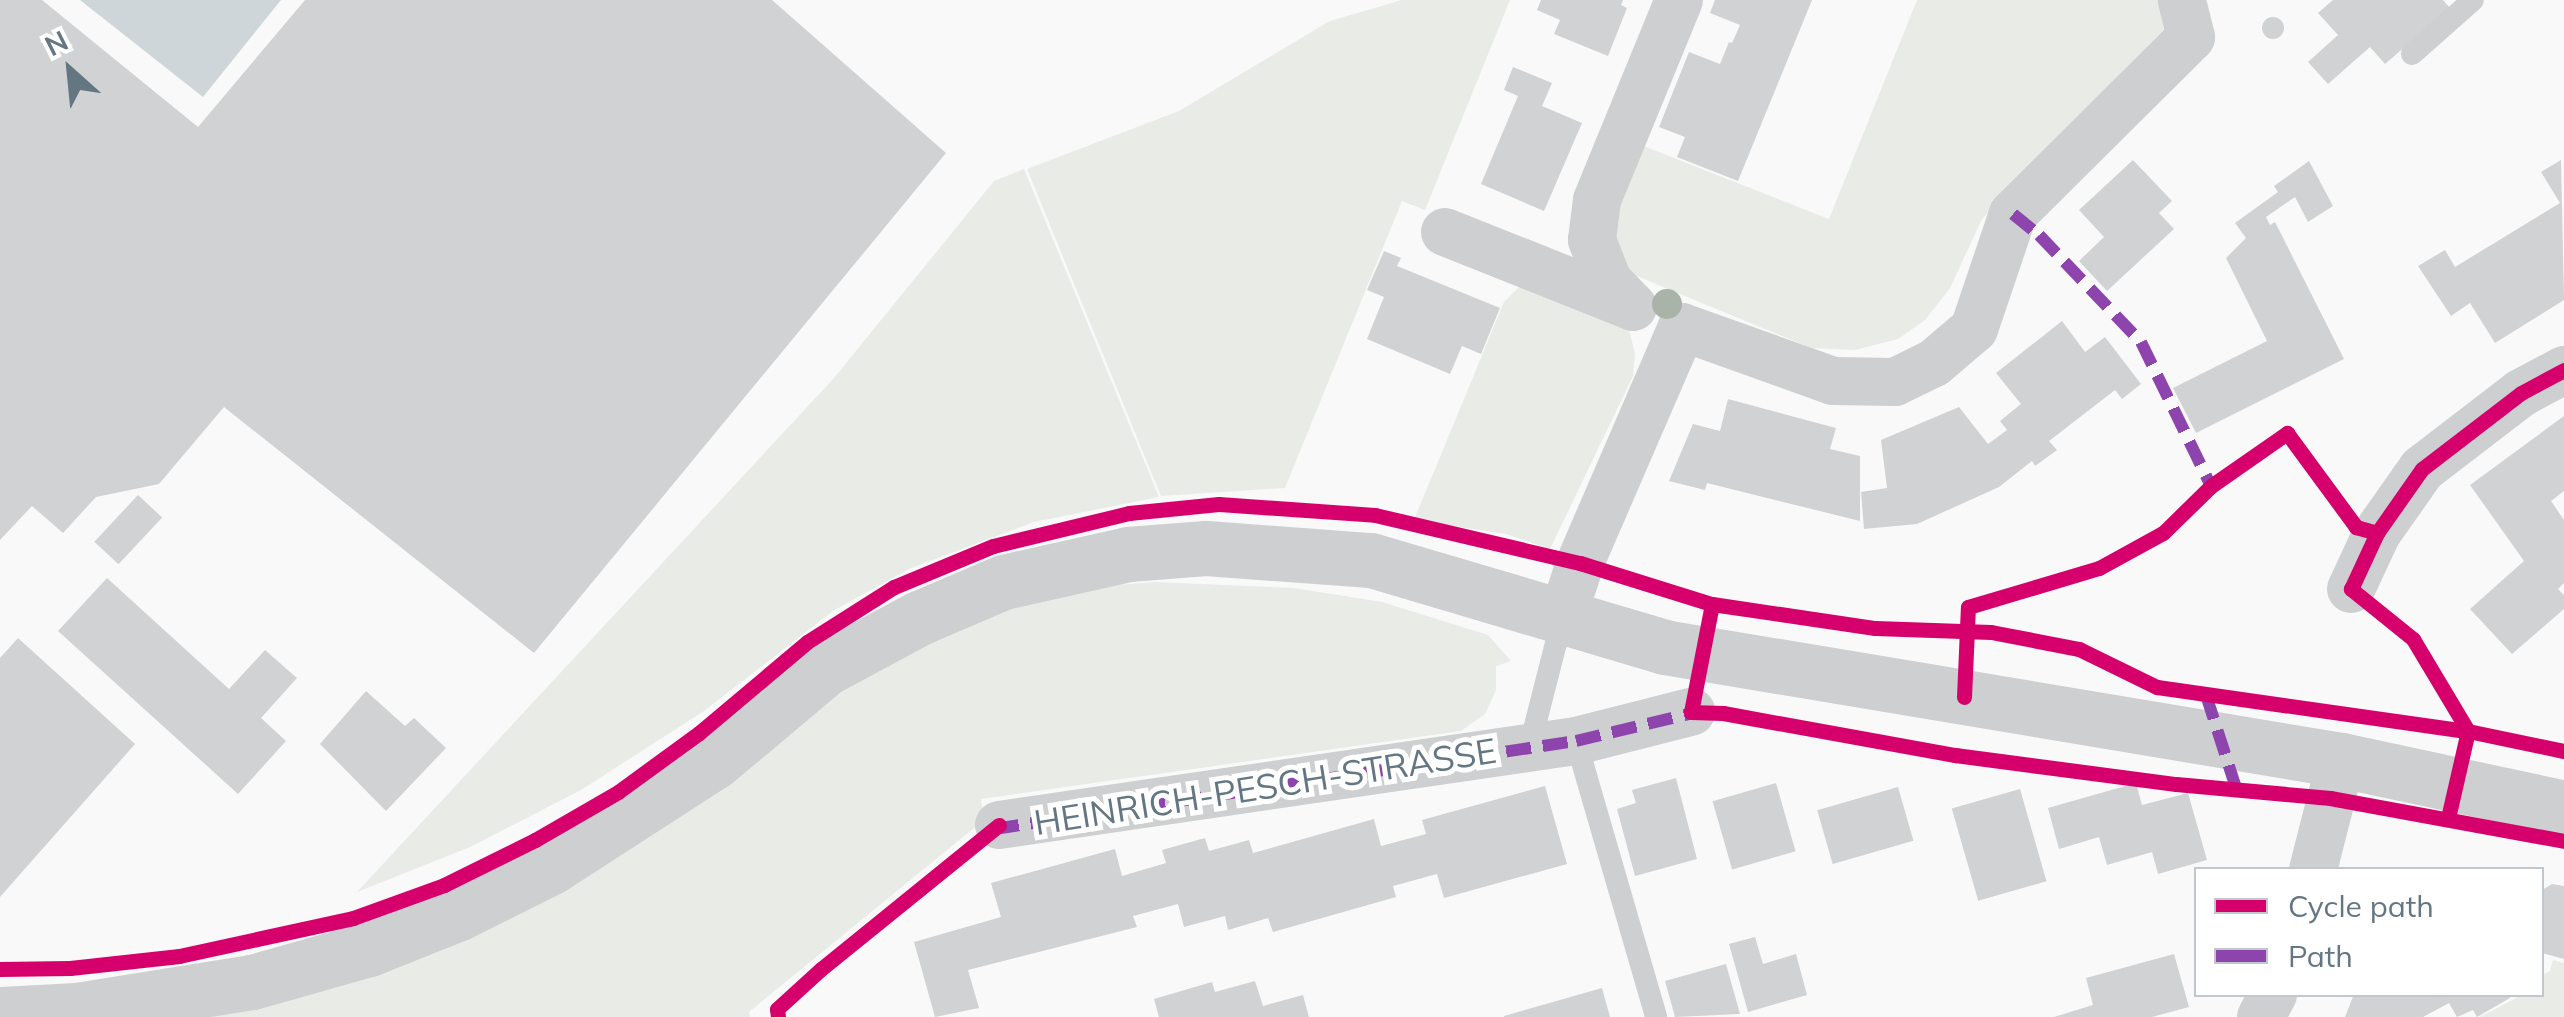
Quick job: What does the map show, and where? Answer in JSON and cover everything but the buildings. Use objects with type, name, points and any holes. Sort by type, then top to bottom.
[{"type":"street","points":[[1633,307],[1608,281],[1592,240],[1597,200],[1679,0]]},
{"type":"street","points":[[1444,232],[1682,327],[1834,381],[1895,382],[1934,364],[1974,329],[2013,214],[2191,37],[2182,0]]},
{"type":"street","points":[[1562,619],[1580,563],[1682,327]]},
{"type":"street","points":[[2351,589],[2376,533],[2422,469],[2521,394],[2564,370]]},
{"type":"street","points":[[0,1014],[135,1003],[252,982],[370,949],[460,913],[551,868],[715,761],[826,668],[920,618],[1002,582],[1128,554],[1206,548],[1371,560],[1664,647],[2341,760],[2564,808]]},
{"type":"street","name":"HEINRICH-PESCH-STRASSE","points":[[999,825],[1576,740],[1691,712]]},
{"type":"street","points":[[2314,867],[2341,760]]},
{"type":"lane","points":[[2412,54],[2473,0]]},
{"type":"lane","name":"HEINRICH-PESCH-STRASSE","points":[[1530,745],[1562,619]]},
{"type":"lane","points":[[1576,740],[1656,1017]]},
{"type":"shaded area","points":[[80,0],[281,0],[203,97]]},
{"type":"shaded area","points":[[1402,0],[1510,0],[1425,210],[1402,201],[1285,488],[1161,496],[1027,169],[1179,111],[1330,21]]},
{"type":"shaded area","points":[[1917,0],[2161,0],[2166,31],[1982,219],[1950,288],[1925,320],[1898,339],[1855,350],[1811,348],[1627,272],[1606,238],[1636,143],[1829,219]]},
{"type":"shaded area","points":[[1024,169],[1159,497],[1034,522],[909,569],[833,611],[704,711],[581,790],[470,847],[357,892],[834,378],[994,181]]},
{"type":"shaded area","points":[[1526,280],[1621,323],[1630,333],[1635,354],[1633,376],[1550,549],[1506,534],[1414,520],[1504,302]]},
{"type":"shaded area","points":[[1155,582],[1294,588],[1382,602],[1488,635],[1511,661],[1496,666],[1496,690],[1485,714],[1461,731],[981,799],[983,811],[974,828],[749,1012],[750,1017],[195,1017],[230,1011],[848,685],[897,654],[1012,605],[1103,586]]},
{"type":"shaded area","points":[[2553,960],[2564,963],[2564,1017],[2480,1017],[2518,997],[2544,997],[2544,974],[2550,971]]},
{"type":"marked path","points":[[2013,214],[2039,235],[2141,342],[2211,486]]},
{"type":"marked path","points":[[2206,695],[2236,788]]},
{"type":"marked path","points":[[994,829],[1576,741],[1697,712]]},
{"type":"cycle path","points":[[2448,818],[2468,731],[2413,639],[2351,589],[2377,533],[2422,469],[2521,393],[2564,370]]},
{"type":"cycle path","points":[[1964,697],[1968,607],[2099,568],[2163,533],[2211,486],[2287,433],[2356,527],[2377,533]]},
{"type":"cycle path","points":[[0,969],[70,968],[179,956],[353,918],[444,885],[535,840],[618,792],[699,733],[807,642],[894,587],[993,546],[1129,513],[1219,504],[1375,515],[1580,563],[1712,604],[1875,628],[1991,632],[2079,649],[2157,687],[2468,731],[2564,751]]},
{"type":"cycle path","points":[[1712,604],[1691,712],[1723,713],[1955,755],[2176,784],[2330,798],[2564,841]]},
{"type":"cycle path","points":[[778,1017],[777,1009],[821,969],[999,825]]}]
